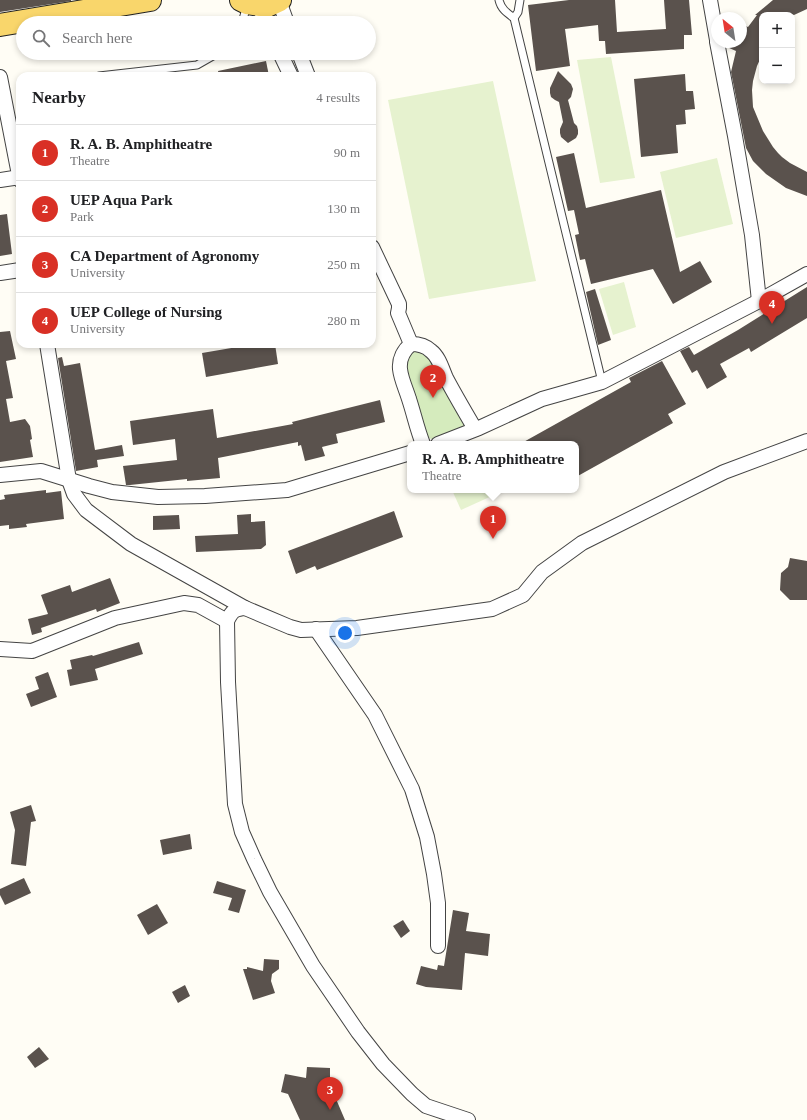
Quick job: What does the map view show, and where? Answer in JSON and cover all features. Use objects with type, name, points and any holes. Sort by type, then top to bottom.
[{"type":"main road","points":[[54,16],[150,0]]},
{"type":"main road","points":[[251,11],[280,0]]},
{"type":"main road","points":[[0,25],[16,22]]},
{"type":"street","points":[[280,0],[285,16]]},
{"type":"street","points":[[710,0],[712,12]]},
{"type":"street","points":[[718,48],[752,235],[760,301]]},
{"type":"street","points":[[283,60],[289,72]]},
{"type":"street","points":[[302,60],[306,72]]},
{"type":"street","points":[[0,77],[16,159]]},
{"type":"street","points":[[0,180],[16,179]]},
{"type":"street","points":[[376,255],[399,304],[398,313],[411,344]]},
{"type":"street","points":[[0,273],[16,271]]},
{"type":"street","points":[[376,274],[389,306],[392,311],[398,313]]},
{"type":"street","points":[[445,441],[542,399],[602,382],[760,301],[807,274]]},
{"type":"street","points":[[421,441],[402,381],[400,368],[405,350],[411,344],[424,346],[433,351],[461,406],[475,429]]},
{"type":"street","points":[[48,348],[69,480],[74,494],[86,510],[131,544],[245,608],[290,627],[301,630],[357,628],[492,609],[523,595],[542,572],[582,544],[724,472],[807,441]]},
{"type":"street","points":[[0,475],[41,471],[112,492],[158,497],[205,496],[287,490],[407,454]]},
{"type":"street","points":[[0,649],[32,651],[115,618],[184,603],[198,605],[227,621]]},
{"type":"street","points":[[245,608],[236,609],[227,621],[228,682],[235,804],[242,832],[270,892],[313,966],[358,1032],[383,1064],[426,1106],[468,1120]]},
{"type":"street","points":[[316,629],[375,715],[412,789],[427,837],[434,874],[438,903],[438,946]]},
{"type":"lane","points":[[499,0],[503,10],[514,18],[602,382]]},
{"type":"lane","points":[[514,18],[518,12],[520,0]]},
{"type":"lane","points":[[135,72],[197,65],[206,60]]},
{"type":"green space","points":[[611,57],[635,178],[600,183],[577,60]]},
{"type":"green space","points":[[493,81],[536,281],[429,299],[388,100]]},
{"type":"green space","points":[[717,158],[733,224],[676,238],[660,172]]},
{"type":"green space","points":[[624,282],[636,327],[613,335],[599,289]]},
{"type":"green space","points":[[416,349],[432,358],[469,426],[433,440],[428,437],[422,426],[403,362]]},
{"type":"green space","points":[[453,493],[498,493],[461,510]]},
{"type":"building","points":[[0,0],[71,0],[71,1],[0,12]]},
{"type":"building","points":[[569,0],[615,0],[617,32],[666,29],[664,0],[689,0],[692,35],[684,35],[684,49],[606,54],[605,41],[599,41],[598,25],[565,29],[570,66],[536,71],[528,5]]},
{"type":"building","points":[[773,0],[807,0],[807,9],[795,15],[795,12],[759,12],[759,62],[752,90],[753,107],[763,131],[773,147],[790,163],[807,172],[807,196],[786,188],[766,174],[753,161],[746,148],[731,72],[736,51],[729,48],[747,48],[747,27],[757,15],[755,15]]},
{"type":"building","points":[[266,61],[268,72],[218,72]]},
{"type":"building","points":[[558,71],[571,84],[573,89],[571,97],[568,100],[574,123],[577,126],[578,134],[576,138],[568,143],[561,137],[560,133],[563,122],[559,102],[551,97],[550,93],[550,88]]},
{"type":"building","points":[[685,74],[686,91],[693,91],[695,109],[685,110],[686,124],[676,125],[678,153],[641,157],[634,79]]},
{"type":"building","points":[[574,153],[586,208],[661,190],[680,272],[700,261],[712,282],[673,304],[653,269],[591,284],[585,259],[580,260],[575,235],[579,234],[574,210],[568,211],[556,157]]},
{"type":"building","points":[[7,214],[12,254],[0,256],[0,215]]},
{"type":"building","points":[[807,287],[807,318],[751,352],[749,348],[720,364],[727,377],[707,389],[697,370],[692,373],[680,351],[689,347],[694,355],[738,330]]},
{"type":"building","points":[[595,289],[611,340],[598,345],[586,292]]},
{"type":"building","points":[[10,331],[16,359],[6,361],[13,398],[6,399],[10,422],[25,419],[30,426],[32,439],[30,440],[33,457],[0,462],[0,332]]},
{"type":"building","points":[[231,348],[276,348],[278,364],[206,377],[202,353]]},
{"type":"building","points":[[62,357],[64,366],[80,363],[95,450],[122,445],[124,456],[97,460],[98,467],[76,471],[58,358]]},
{"type":"building","points":[[662,361],[686,404],[668,414],[673,423],[579,475],[579,441],[525,441],[631,382],[629,378]]},
{"type":"building","points":[[380,400],[385,422],[336,434],[338,443],[322,447],[325,456],[305,461],[301,445],[298,446],[298,442],[218,458],[220,478],[187,481],[187,479],[126,485],[123,466],[177,460],[175,439],[133,445],[130,421],[213,409],[217,438],[293,424],[292,422]]},
{"type":"building","points":[[46,490],[46,493],[61,491],[64,519],[26,524],[27,527],[9,529],[9,525],[0,526],[0,500],[5,499],[4,495]]},
{"type":"building","points":[[394,511],[403,537],[317,570],[315,566],[296,574],[288,551]]},
{"type":"building","points":[[251,514],[251,522],[265,521],[266,545],[261,549],[196,552],[195,536],[238,534],[237,515]]},
{"type":"building","points":[[179,515],[180,529],[153,530],[153,516]]},
{"type":"building","points":[[790,558],[807,561],[807,600],[790,600],[780,590],[781,573],[788,567]]},
{"type":"building","points":[[110,578],[120,603],[97,612],[96,609],[41,628],[42,632],[32,635],[28,619],[48,614],[41,595],[70,585],[72,592]]},
{"type":"building","points":[[139,642],[143,654],[95,669],[98,680],[70,686],[67,670],[72,669],[70,660],[93,656]]},
{"type":"building","points":[[48,672],[57,697],[31,707],[26,694],[39,689],[35,677]]},
{"type":"building","points":[[31,805],[36,821],[31,822],[26,866],[11,864],[15,830],[10,812]]},
{"type":"building","points":[[190,834],[192,849],[163,855],[160,840]]},
{"type":"building","points":[[24,878],[31,893],[5,905],[0,895],[0,889]]},
{"type":"building","points":[[217,881],[246,890],[239,913],[228,910],[232,898],[213,893]]},
{"type":"building","points":[[157,904],[168,923],[148,935],[137,915]]},
{"type":"building","points":[[453,910],[469,913],[466,931],[490,934],[488,956],[465,953],[462,990],[426,987],[416,984],[421,966],[437,970],[438,965],[444,966]]},
{"type":"building","points":[[403,920],[410,931],[401,938],[393,926]]},
{"type":"building","points":[[264,959],[279,960],[279,969],[272,974],[271,981],[275,993],[253,1000],[243,969],[247,969],[247,967],[263,971]]},
{"type":"building","points":[[185,985],[190,996],[178,1003],[172,992]]},
{"type":"building","points":[[39,1047],[49,1059],[35,1068],[27,1057]]},
{"type":"building","points":[[307,1067],[330,1068],[330,1085],[345,1120],[300,1120],[288,1094],[281,1092],[285,1074],[306,1078]]},
{"type":"place","name":"UEP College of Nursing","points":[[772,324]]},
{"type":"place","name":"UEP Aqua Park","points":[[433,398]]},
{"type":"place","name":"R. A. B. Amphitheatre","points":[[493,539]]},
{"type":"place","name":"CA Department of Agronomy","points":[[330,1110]]}]
